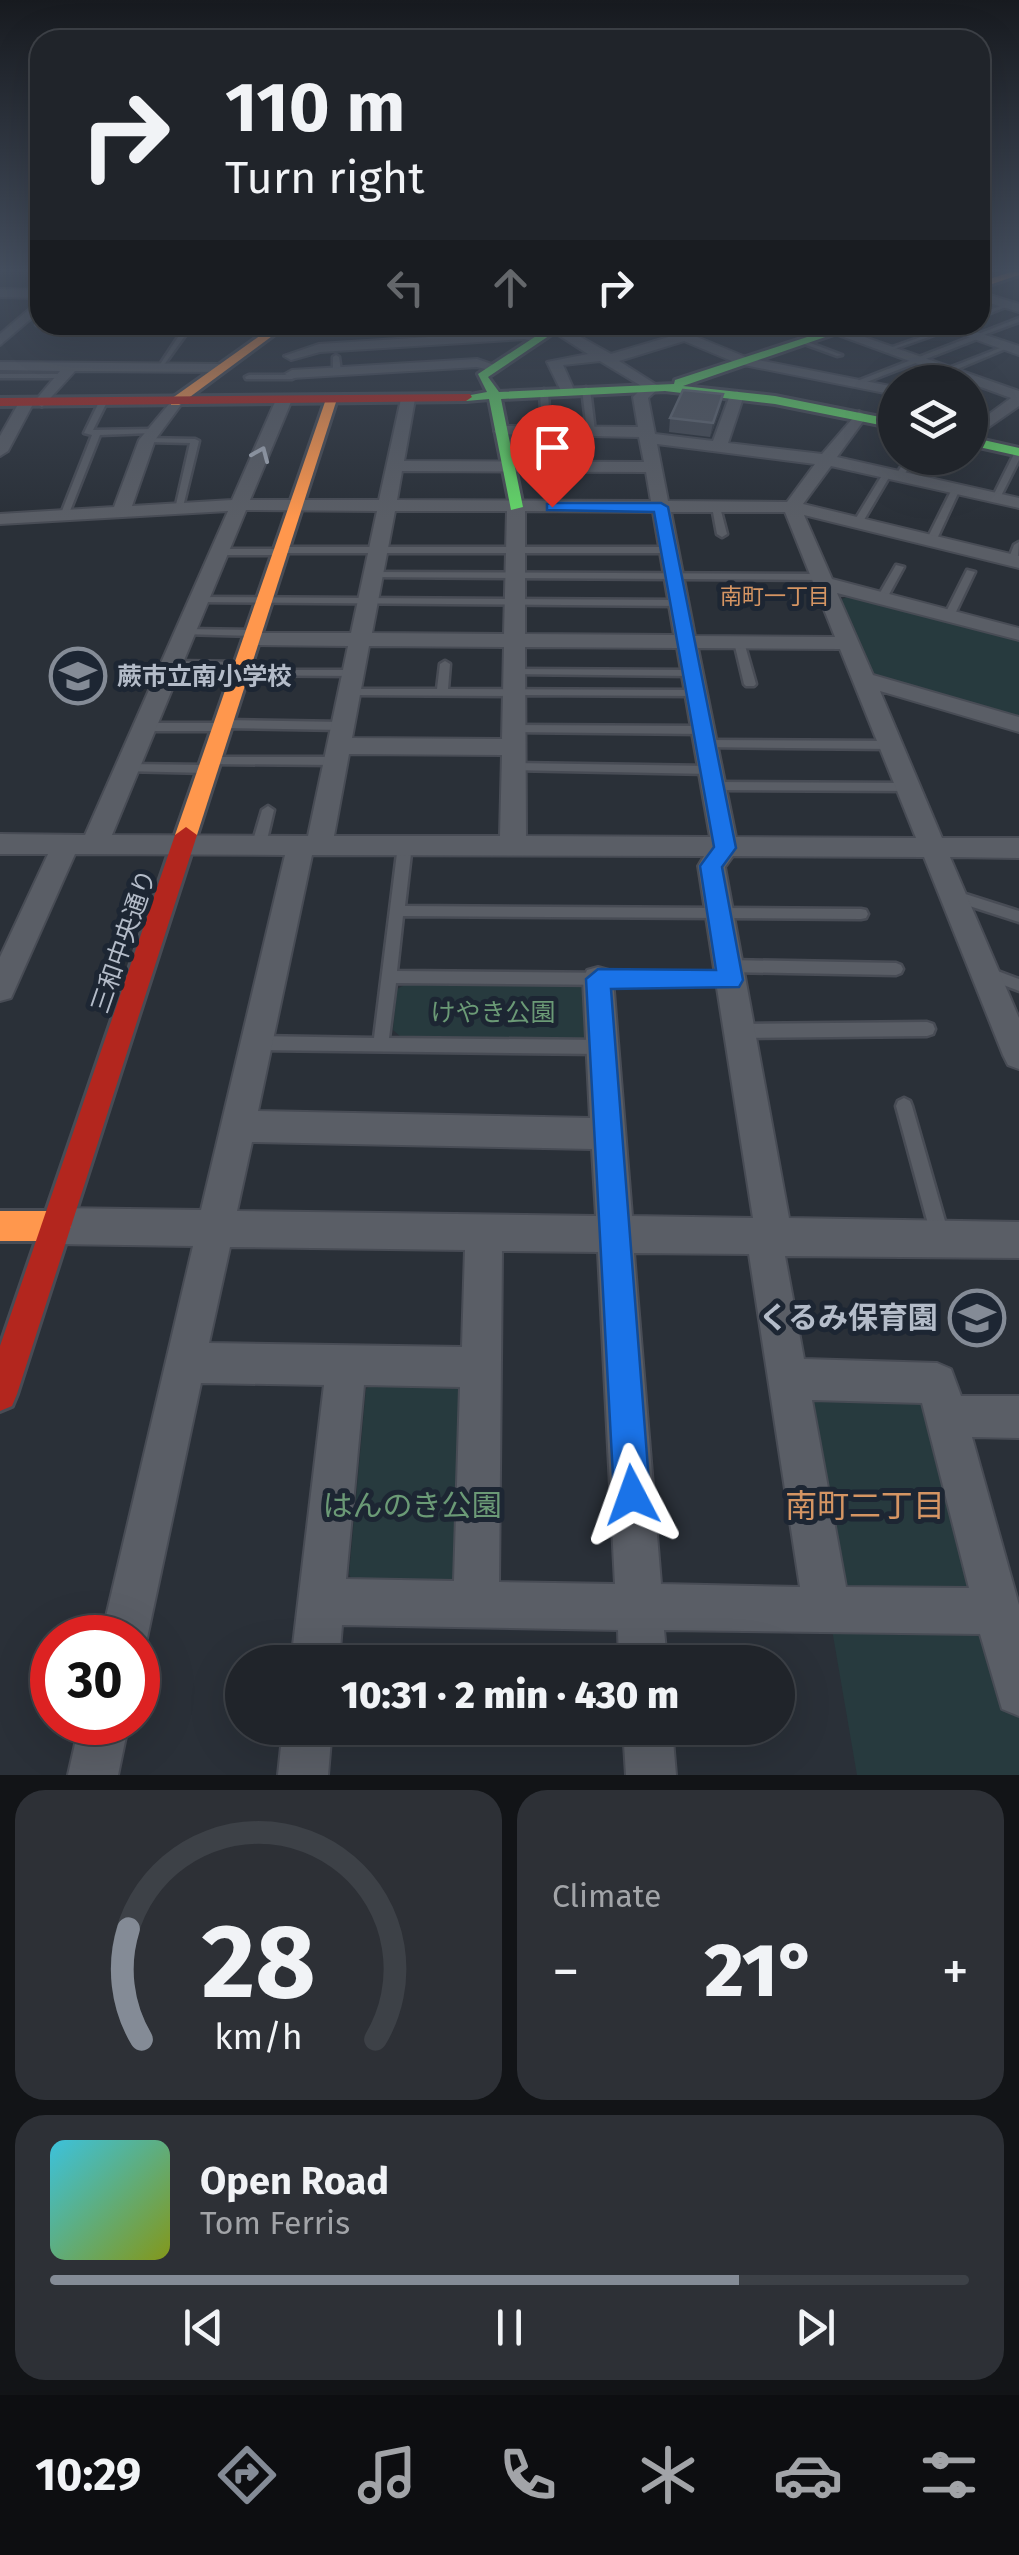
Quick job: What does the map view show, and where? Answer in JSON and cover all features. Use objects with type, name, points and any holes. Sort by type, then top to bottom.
[{"type":"street","points":[[120,367],[130,355]]},
{"type":"street","points":[[121,512],[149,435],[175,402],[239,355]]},
{"type":"street","points":[[286,355],[295,355]]},
{"type":"street","points":[[395,355],[398,368]]},
{"type":"street","points":[[494,355],[501,362]]},
{"type":"street","points":[[512,355],[482,376],[494,394],[516,507],[513,846]]},
{"type":"street","points":[[601,355],[659,387]]},
{"type":"street","points":[[566,390],[554,362],[618,355]]},
{"type":"street","points":[[729,355],[878,388]]},
{"type":"street","points":[[761,355],[659,387],[640,397],[725,848],[711,866],[774,1236],[767,1256],[827,1610]]},
{"type":"street","points":[[902,355],[929,365]]},
{"type":"street","points":[[3,978],[128,768],[288,402],[291,356]]},
{"type":"street","points":[[292,376],[337,364],[398,368],[501,362]]},
{"type":"street","points":[[0,366],[68,372],[120,367],[162,372],[220,368]]},
{"type":"street","points":[[2,443],[34,402],[68,372]]},
{"type":"street","points":[[988,386],[1019,397]]},
{"type":"street","points":[[0,402],[330,402],[659,387],[737,395],[878,420]]},
{"type":"street","points":[[719,446],[737,395]]},
{"type":"street","points":[[989,419],[1019,397]]},
{"type":"street","points":[[129,1615],[257,1043],[339,744],[408,400]]},
{"type":"street","name":"三和中央通り","points":[[0,1394],[330,402]]},
{"type":"street","points":[[792,507],[860,416]]},
{"type":"street","points":[[989,419],[1019,430]]},
{"type":"street","points":[[502,431],[646,434],[827,460],[878,472]]},
{"type":"street","points":[[988,443],[1019,452]]},
{"type":"street","points":[[394,466],[653,467]]},
{"type":"street","points":[[893,475],[1019,503]]},
{"type":"street","points":[[0,520],[240,506],[792,507],[931,541],[1017,555]]},
{"type":"street","points":[[792,507],[937,849],[1019,1055]]},
{"type":"street","points":[[822,580],[1019,634]]},
{"type":"street","points":[[253,636],[849,643]]},
{"type":"street","points":[[865,680],[1019,725]]},
{"type":"street","points":[[339,744],[514,748]]},
{"type":"street","points":[[0,844],[1019,848]]},
{"type":"street","points":[[598,979],[642,1645]]},
{"type":"street","points":[[239,1126],[607,1134]]},
{"type":"street","points":[[0,1226],[1019,1240]]},
{"type":"street","points":[[476,1602],[484,1232]]},
{"type":"street","points":[[185,1364],[481,1366]]},
{"type":"street","points":[[317,1645],[346,1366]]},
{"type":"street","points":[[789,1379],[938,1383],[1019,1692]]},
{"type":"street","points":[[948,1416],[1019,1416]]},
{"type":"street","points":[[321,1602],[998,1612]]},
{"type":"street","points":[[93,1775],[100,1745]]},
{"type":"street","points":[[303,1775],[306,1745]]},
{"type":"street","points":[[649,1745],[651,1775]]},
{"type":"lane","points":[[162,372],[172,355]]},
{"type":"lane","points":[[856,383],[930,355]]},
{"type":"lane","points":[[963,365],[993,355]]},
{"type":"lane","points":[[0,376],[68,372]]},
{"type":"lane","points":[[249,377],[292,376]]},
{"type":"lane","points":[[566,390],[591,430]]},
{"type":"lane","points":[[546,431],[566,390]]},
{"type":"lane","points":[[103,402],[88,433],[195,441],[179,509]]},
{"type":"lane","points":[[64,516],[97,433]]},
{"type":"lane","points":[[996,498],[1019,452]]},
{"type":"lane","points":[[858,523],[893,475]]},
{"type":"lane","points":[[1006,478],[1019,481]]},
{"type":"lane","points":[[931,541],[956,489]]},
{"type":"lane","points":[[716,507],[722,534]]},
{"type":"lane","points":[[220,552],[669,550]]},
{"type":"lane","points":[[882,598],[898,567]]},
{"type":"lane","points":[[949,616],[970,572]]},
{"type":"lane","points":[[373,574],[822,580]]},
{"type":"lane","points":[[199,600],[680,603]]},
{"type":"lane","points":[[186,632],[253,636]]},
{"type":"lane","points":[[739,642],[750,684]]},
{"type":"lane","points":[[172,664],[442,692],[514,685],[694,683]]},
{"type":"lane","points":[[442,692],[445,664]]},
{"type":"lane","points":[[514,685],[694,683]]},
{"type":"lane","points":[[146,727],[223,726],[339,744]]},
{"type":"lane","points":[[514,748],[704,737],[892,744]]},
{"type":"lane","points":[[128,768],[210,765],[339,744]]},
{"type":"lane","points":[[514,748],[712,778],[910,787]]},
{"type":"lane","points":[[259,844],[268,810]]},
{"type":"lane","points":[[381,1042],[405,845]]},
{"type":"lane","points":[[956,896],[1019,918]]},
{"type":"lane","points":[[397,911],[861,914]]},
{"type":"lane","points":[[389,977],[598,979],[896,969]]},
{"type":"lane","points":[[986,973],[1019,985]]},
{"type":"lane","points":[[739,1030],[927,1029]]},
{"type":"lane","points":[[257,1043],[602,1047]]},
{"type":"lane","points":[[904,1106],[940,1238]]},
{"type":"green space","points":[[851,595],[1019,640],[1019,720],[873,677],[840,600]]},
{"type":"green space","name":"けやき公園","points":[[406,984],[580,986],[588,991],[592,1035],[583,1039],[402,1038],[393,1030],[397,989]]},
{"type":"green space","name":"はんのき公園","points":[[377,1379],[465,1379],[457,1590],[356,1588],[349,1574],[366,1389]]},
{"type":"green space","points":[[789,1379],[937,1383],[1019,1694],[1019,1775],[857,1775]]},
{"type":"building","points":[[683,390],[723,394],[713,423],[670,418]]},
{"type":"traffic: fast","points":[[514,355],[482,376],[494,394],[516,507]]},
{"type":"traffic: fast","points":[[679,383],[764,355]]},
{"type":"traffic: fast","points":[[466,397],[665,387],[775,400],[878,421]]},
{"type":"traffic: fast","points":[[988,445],[1019,452]]},
{"type":"traffic: slow","points":[[175,402],[241,355]]},
{"type":"traffic: slow","points":[[186,835],[330,402]]},
{"type":"traffic: slow","points":[[0,1226],[56,1226]]},
{"type":"traffic: jam","points":[[0,402],[466,397]]},
{"type":"traffic: jam","points":[[0,1394],[186,835]]},
{"type":"place","name":"蕨市立南小学校","points":[[78,676]]},
{"type":"place","name":"くるみ保育園","points":[[977,1318]]},
{"type":"district","name":"南町一丁目","points":[[775,596]]},
{"type":"district","name":"南町二丁目","points":[[865,1506]]},
{"type":"route","points":[[552,507],[661,507],[725,848],[711,866],[730,980],[598,979],[632,1495]]}]
